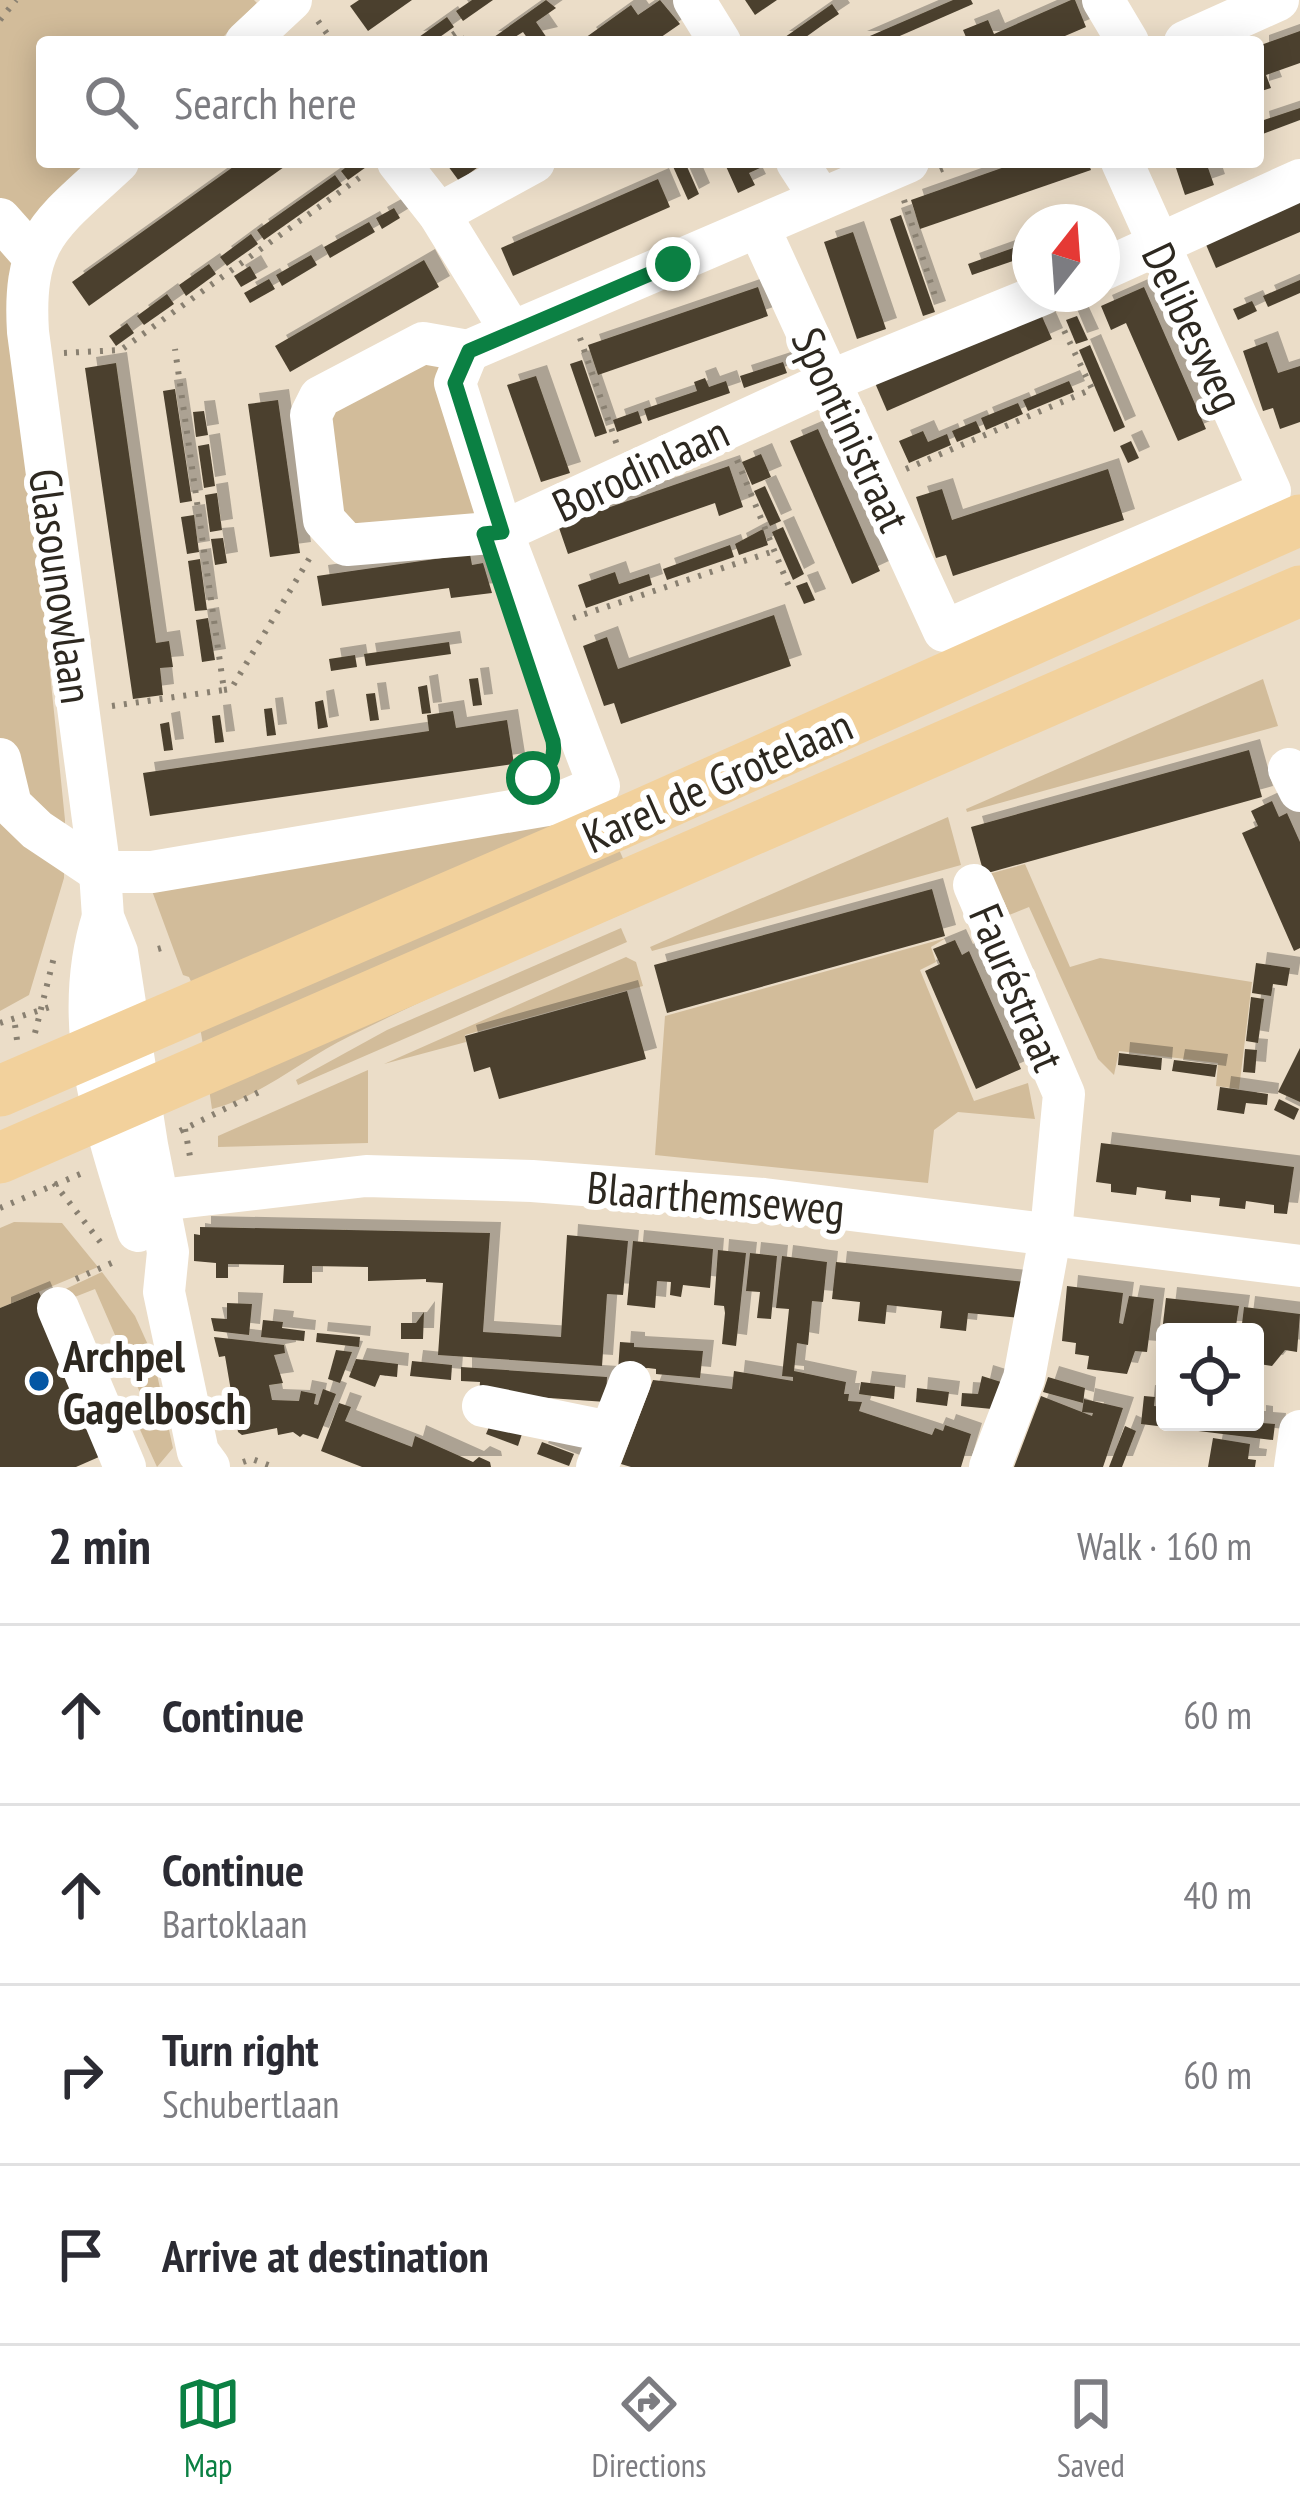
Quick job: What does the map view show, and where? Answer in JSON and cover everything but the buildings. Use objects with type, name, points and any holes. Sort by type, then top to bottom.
[{"type":"main road","name":"Karel de Grotelaan","points":[[0,1091],[617,825],[1285,506]]},
{"type":"main road","name":"Karel de Grotelaan","points":[[0,1157],[1300,591]]},
{"type":"street","points":[[694,0],[715,36]]},
{"type":"street","points":[[1103,0],[1124,36]]},
{"type":"street","points":[[1198,36],[1278,0]]},
{"type":"street","points":[[257,36],[290,18]]},
{"type":"street","points":[[0,219],[32,255],[56,220],[112,168]]},
{"type":"street","points":[[403,168],[440,214],[511,331]]},
{"type":"street","points":[[440,214],[523,168]]},
{"type":"street","points":[[801,168],[821,199]]},
{"type":"street","points":[[469,351],[455,383],[502,532],[347,545],[324,520],[311,416],[320,397],[423,343],[469,351],[821,199],[910,168]]},
{"type":"street","name":"Delibesweg","points":[[1124,168],[1157,248],[1285,506]]},
{"type":"street","points":[[1120,263],[1300,180]]},
{"type":"street","name":"Spontinistraat","points":[[759,228],[944,631],[1285,506]]},
{"type":"street","name":"Glasounowlaan","points":[[32,255],[25,292],[28,332],[100,872],[103,917],[90,957],[145,1204],[169,1252],[164,1292],[202,1463]]},
{"type":"street","name":"Borodinlaan","points":[[599,786],[502,532],[830,381],[948,333],[1019,312]]},
{"type":"street","points":[[0,759],[11,805],[38,830],[100,872]]},
{"type":"street","name":"Karel de Grotelaan","points":[[100,872],[152,872],[559,803],[599,786]]},
{"type":"street","name":"Fauréstraat","points":[[974,886],[1064,1094],[1051,1232],[1024,1378],[990,1467]]},
{"type":"street","name":"Blaarthemseweg","points":[[145,1204],[366,1176],[485,1180],[764,1199],[1300,1266]]},
{"type":"street","points":[[58,1308],[125,1467]]},
{"type":"street","points":[[483,1406],[603,1449],[630,1382]]},
{"type":"path","points":[[0,20],[16,0]]},
{"type":"path","points":[[55,353],[121,350],[373,168]]},
{"type":"path","points":[[913,168],[948,333]]},
{"type":"path","points":[[569,306],[627,475]]},
{"type":"path","points":[[876,482],[1092,389],[1054,312]]},
{"type":"path","points":[[175,349],[224,690]]},
{"type":"path","points":[[724,429],[790,589]]},
{"type":"path","points":[[78,710],[231,688],[312,554],[347,545]]},
{"type":"path","points":[[564,621],[774,551]]},
{"type":"path","points":[[0,1023],[39,1008]]},
{"type":"path","points":[[0,1208],[85,1172]]},
{"type":"path","points":[[202,1463],[252,1459],[274,1467]]},
{"type":"shaded area","points":[[0,0],[254,0],[257,3],[224,36],[36,36],[36,168],[85,168],[11,289],[65,820],[64,878],[29,995],[0,1011]]},
{"type":"shaded area","points":[[422,358],[442,363],[435,386],[477,514],[354,532],[336,514],[328,420],[336,407]]},
{"type":"shaded area","points":[[1263,679],[1278,726],[967,812],[966,809]]},
{"type":"shaded area","points":[[600,810],[193,986],[183,975],[148,880]]},
{"type":"shaded area","points":[[948,817],[961,865],[652,951],[650,947]]},
{"type":"shaded area","points":[[615,840],[624,861],[203,1045],[199,1021]]},
{"type":"shaded area","points":[[1025,864],[1070,967],[1100,958],[1252,982],[1239,1089],[1216,1086],[1218,1063],[1119,1051],[1114,1075],[1098,1059],[1029,907],[1004,917],[985,875]]},
{"type":"shaded area","points":[[638,907],[385,1019],[248,1096],[212,1109],[208,1082]]},
{"type":"shaded area","points":[[621,928],[627,942],[298,1085],[296,1080],[387,1030]]},
{"type":"shaded area","points":[[946,938],[931,947],[936,962],[920,970],[974,1101],[1028,1083],[1035,1119],[958,1112],[934,1130],[928,1183],[655,1155],[665,1016]]},
{"type":"shaded area","points":[[626,957],[636,962],[643,986],[465,1035],[466,1042],[384,1064]]},
{"type":"shaded area","points":[[368,1070],[368,1143],[218,1147],[218,1136]]},
{"type":"shaded area","points":[[14,1222],[62,1223],[98,1267],[0,1308],[0,1228]]},
{"type":"shaded area","points":[[102,1272],[135,1316],[153,1356],[173,1448],[157,1467],[132,1412],[145,1404],[95,1289],[62,1302],[57,1293]]},
{"type":"place","name":"Archpel Gagelbosch","points":[[39,1381]]},
{"type":"route","points":[[533,778],[555,756],[553,741],[484,534],[502,532],[455,383],[469,351],[673,264]]}]
